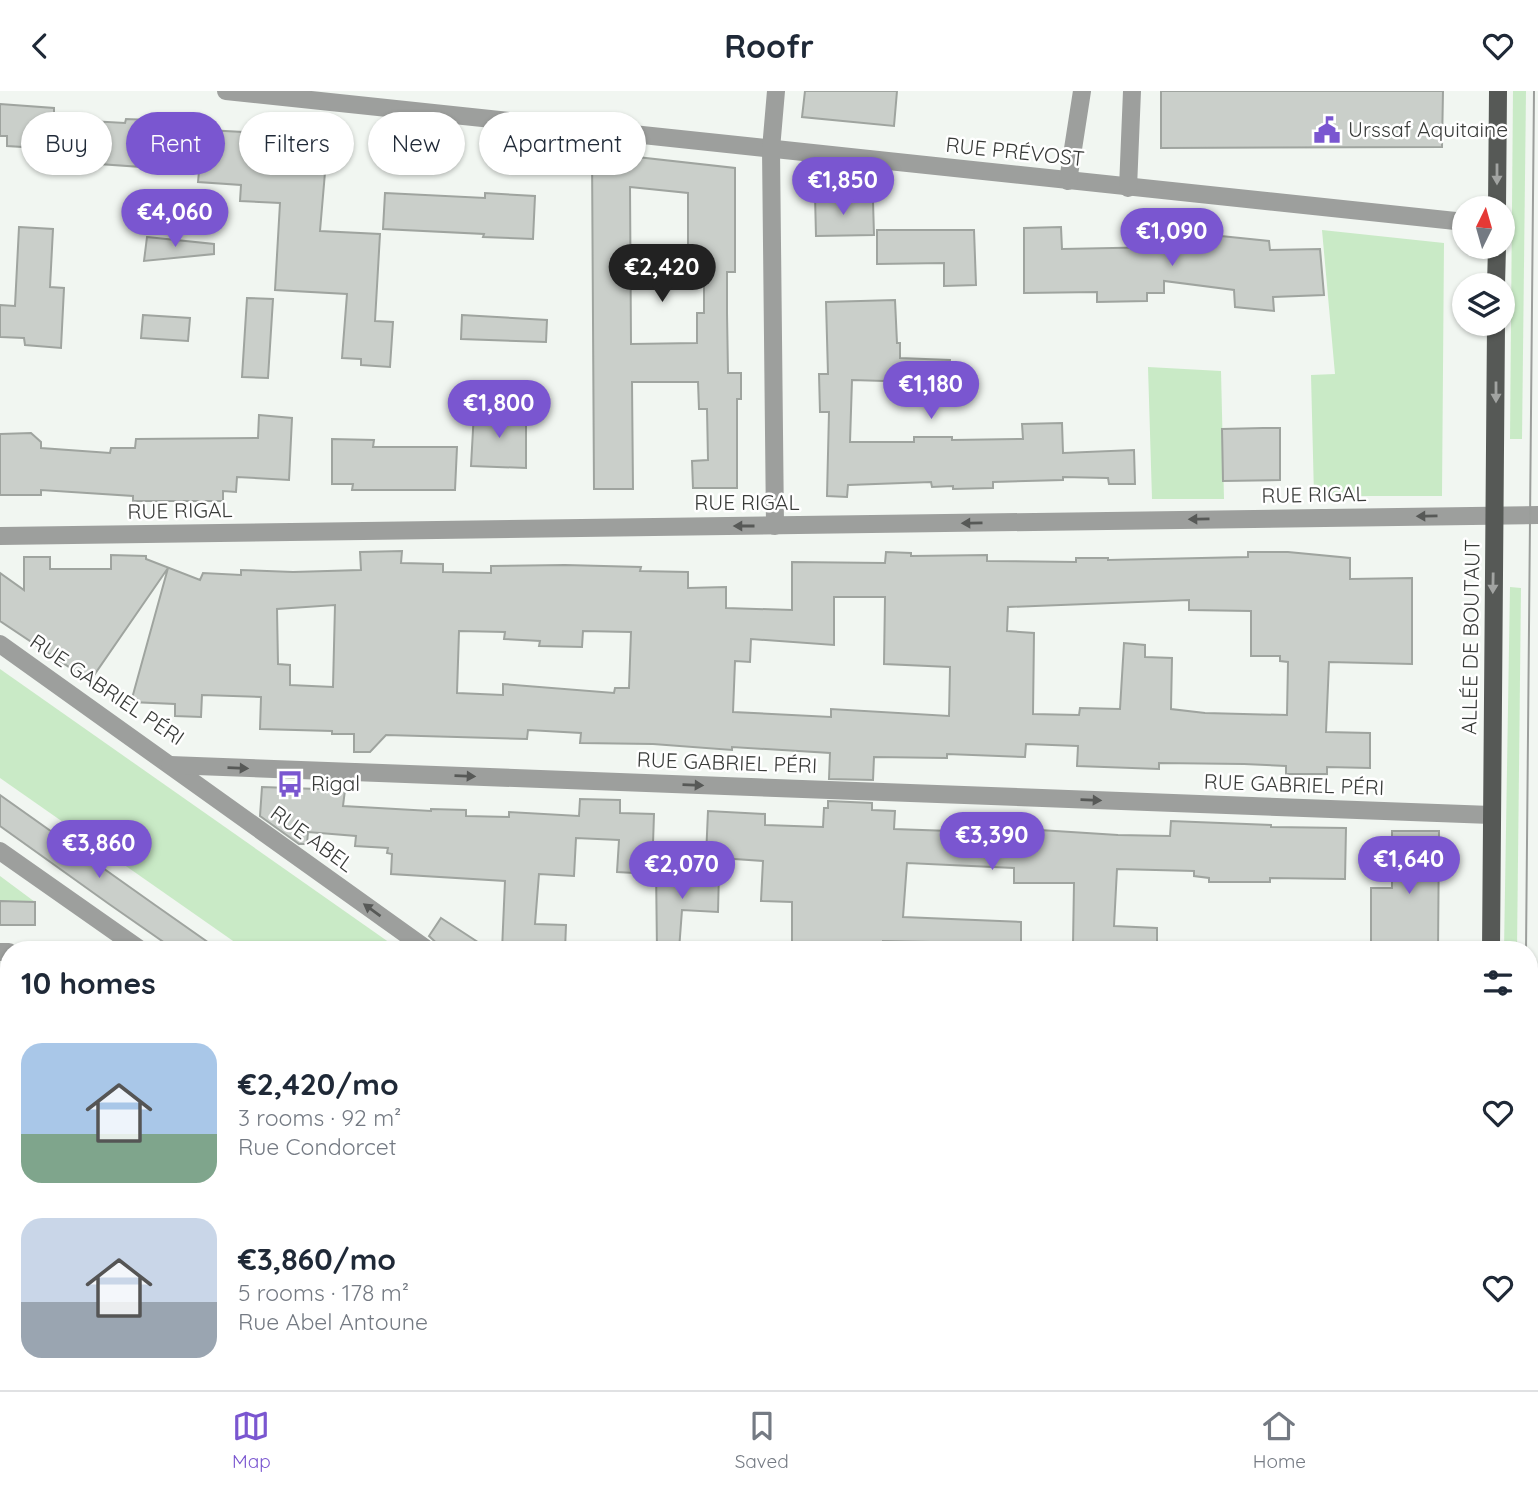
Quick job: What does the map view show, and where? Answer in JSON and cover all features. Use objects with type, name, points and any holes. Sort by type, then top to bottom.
[{"type":"main road","points":[[1497,196],[1498,91]]},
{"type":"main road","name":"ALLÉE DE BOUTAUT","points":[[1491,941],[1496,336]]},
{"type":"street","name":"RUE PRÉVOST","points":[[226,91],[1452,221]]},
{"type":"street","points":[[775,526],[771,149],[776,91]]},
{"type":"street","points":[[1068,181],[1082,91]]},
{"type":"street","points":[[1129,188],[1132,91]]},
{"type":"street","name":"RUE RIGAL","points":[[0,536],[1538,515]]},
{"type":"street","name":"RUE GABRIEL PÉRI","points":[[0,644],[170,765],[1491,815]]},
{"type":"street","name":"RUE ABEL","points":[[170,765],[415,941]]},
{"type":"street","points":[[201,787],[200,773],[207,766]]},
{"type":"street","points":[[0,851],[128,941]]},
{"type":"green space","points":[[1513,91],[1526,91],[1522,439],[1510,439],[1511,336],[1515,336],[1515,273],[1511,273],[1512,259],[1516,259],[1516,196],[1512,196]]},
{"type":"green space","points":[[1322,230],[1444,243],[1442,496],[1314,496],[1311,375],[1335,374]]},
{"type":"green space","points":[[1148,367],[1221,371],[1224,499],[1152,499]]},
{"type":"green space","points":[[1510,587],[1521,588],[1517,941],[1504,941]]},
{"type":"green space","points":[[0,669],[387,941],[233,941],[0,778]]},
{"type":"green space","points":[[0,876],[35,902],[0,901]]},
{"type":"building","points":[[805,91],[897,91],[894,126],[802,117]]},
{"type":"building","points":[[1161,91],[1443,91],[1442,147],[1161,148]]},
{"type":"building","points":[[0,104],[54,108],[54,112],[21,112],[21,147],[7,146],[7,136],[0,136]]},
{"type":"building","points":[[126,119],[126,166],[112,165],[112,122],[125,123]]},
{"type":"building","points":[[225,131],[239,132],[239,175],[325,175],[320,231],[380,234],[375,321],[393,322],[390,367],[361,365],[361,359],[342,358],[347,294],[275,290],[280,203],[240,201],[241,185],[198,182],[199,175],[225,175]]},
{"type":"building","points":[[646,158],[735,168],[735,272],[727,272],[727,313],[728,373],[741,373],[741,399],[737,399],[737,488],[693,488],[692,461],[708,460],[707,409],[699,409],[698,382],[632,382],[633,489],[594,489],[592,175],[646,175]],"holes":[[[630,187],[688,193],[688,265],[704,266],[704,313],[697,313],[697,343],[631,344]]]},
{"type":"building","points":[[385,193],[485,198],[485,193],[535,196],[533,239],[383,229]]},
{"type":"building","points":[[838,194],[838,202],[873,201],[874,235],[816,236],[815,195]]},
{"type":"building","points":[[19,227],[53,229],[50,287],[64,288],[61,348],[25,345],[24,338],[0,337],[0,305],[15,306]]},
{"type":"building","points":[[1061,227],[1062,249],[1163,247],[1163,230],[1269,241],[1270,250],[1320,249],[1324,295],[1273,297],[1274,311],[1235,307],[1234,290],[1164,281],[1164,293],[1147,293],[1147,301],[1097,302],[1097,292],[1024,293],[1024,228]]},
{"type":"building","points":[[877,230],[974,230],[976,285],[944,286],[944,263],[877,264]]},
{"type":"building","points":[[147,237],[214,244],[214,254],[144,261]]},
{"type":"building","points":[[247,298],[273,299],[268,378],[242,377]]},
{"type":"building","points":[[895,300],[900,358],[950,360],[951,383],[852,380],[850,442],[914,442],[914,437],[952,437],[952,440],[1023,439],[1022,424],[1062,423],[1063,453],[1134,450],[1135,484],[1109,484],[1108,478],[1063,477],[1063,480],[993,482],[993,488],[932,487],[931,482],[848,485],[847,497],[827,496],[829,412],[820,412],[819,374],[828,374],[826,302]]},
{"type":"building","points":[[143,315],[190,318],[188,341],[141,338]]},
{"type":"building","points":[[462,315],[547,320],[546,342],[461,339]]},
{"type":"building","points":[[474,412],[526,413],[526,468],[471,466]]},
{"type":"building","points":[[259,415],[292,418],[289,480],[237,477],[236,492],[223,491],[223,501],[133,501],[133,496],[41,490],[41,495],[0,495],[0,434],[31,433],[41,442],[41,448],[110,453],[111,448],[135,448],[136,439],[258,438]]},
{"type":"building","points":[[1280,428],[1280,480],[1223,481],[1222,429]]},
{"type":"building","points":[[332,439],[374,440],[373,447],[457,447],[455,490],[352,490],[353,484],[332,484]]},
{"type":"building","points":[[402,551],[401,563],[443,564],[443,572],[491,573],[491,566],[565,565],[641,567],[640,571],[688,572],[688,588],[726,587],[726,608],[792,610],[792,562],[885,563],[886,552],[911,553],[911,556],[987,555],[987,561],[1076,562],[1076,558],[1108,560],[1248,557],[1248,552],[1288,552],[1350,558],[1350,579],[1412,578],[1412,664],[1329,662],[1326,732],[1370,733],[1370,768],[1327,767],[1327,774],[1286,774],[1286,766],[1244,764],[1159,763],[1159,769],[1077,766],[1078,746],[1026,744],[1025,757],[947,754],[947,758],[874,757],[873,780],[829,779],[830,753],[580,743],[581,733],[528,730],[527,739],[386,735],[370,752],[354,752],[354,734],[260,729],[261,697],[202,695],[201,717],[175,716],[175,704],[131,702],[168,568],[90,681],[0,621],[0,573],[24,590],[24,557],[50,557],[50,569],[111,569],[111,555],[146,556],[146,559],[200,580],[203,573],[241,575],[241,570],[361,570],[360,552]],"holes":[[[834,597],[885,597],[884,664],[950,667],[949,716],[831,709],[831,717],[733,712],[735,661],[750,662],[751,639],[834,645]],[[1189,600],[1189,610],[1251,611],[1251,656],[1280,656],[1280,661],[1288,662],[1287,715],[1205,713],[1171,709],[1172,658],[1145,657],[1145,645],[1124,643],[1120,709],[1080,708],[1079,715],[1033,714],[1034,633],[1007,631],[1008,607]],[[335,605],[333,687],[290,685],[290,665],[278,664],[277,609]],[[459,631],[505,632],[504,639],[540,641],[539,646],[582,647],[583,631],[631,632],[629,688],[615,688],[614,693],[503,684],[503,695],[457,693]]]},
{"type":"building","points":[[262,787],[345,790],[343,806],[431,811],[466,810],[466,816],[509,817],[509,812],[579,816],[580,799],[620,800],[620,813],[654,814],[652,874],[617,872],[619,840],[576,838],[574,876],[539,874],[535,924],[566,925],[565,941],[502,941],[505,881],[391,874],[392,854],[387,853],[388,848],[355,846],[356,836],[308,832],[307,844],[299,844],[260,816]]},
{"type":"building","points":[[0,795],[206,941],[162,941],[0,826]]},
{"type":"building","points":[[828,801],[872,803],[872,810],[895,811],[894,829],[1007,833],[1007,828],[1170,836],[1171,821],[1346,828],[1345,879],[1270,878],[1270,882],[1209,882],[1209,878],[1194,876],[1194,871],[1117,869],[1114,926],[1157,928],[1157,941],[1073,941],[1074,883],[1014,883],[1014,868],[907,863],[903,917],[1021,922],[1021,941],[792,941],[792,902],[761,901],[763,861],[706,857],[708,811],[765,814],[765,825],[823,827],[824,808],[828,808]]},
{"type":"building","points":[[1392,831],[1439,831],[1438,941],[1371,941],[1371,888],[1392,888]]},
{"type":"building","points":[[656,868],[719,871],[718,912],[682,910],[680,941],[657,941]]},
{"type":"building","points":[[0,901],[35,902],[35,925],[0,925]]},
{"type":"building","points":[[441,918],[476,941],[434,941],[429,936]]},
{"type":"tram line","points":[[1526,941],[1534,91]]},
{"type":"place","name":"Urssaf Aquitaine","points":[[1327,130]]},
{"type":"place","name":"Rigal","points":[[290,784]]}]
